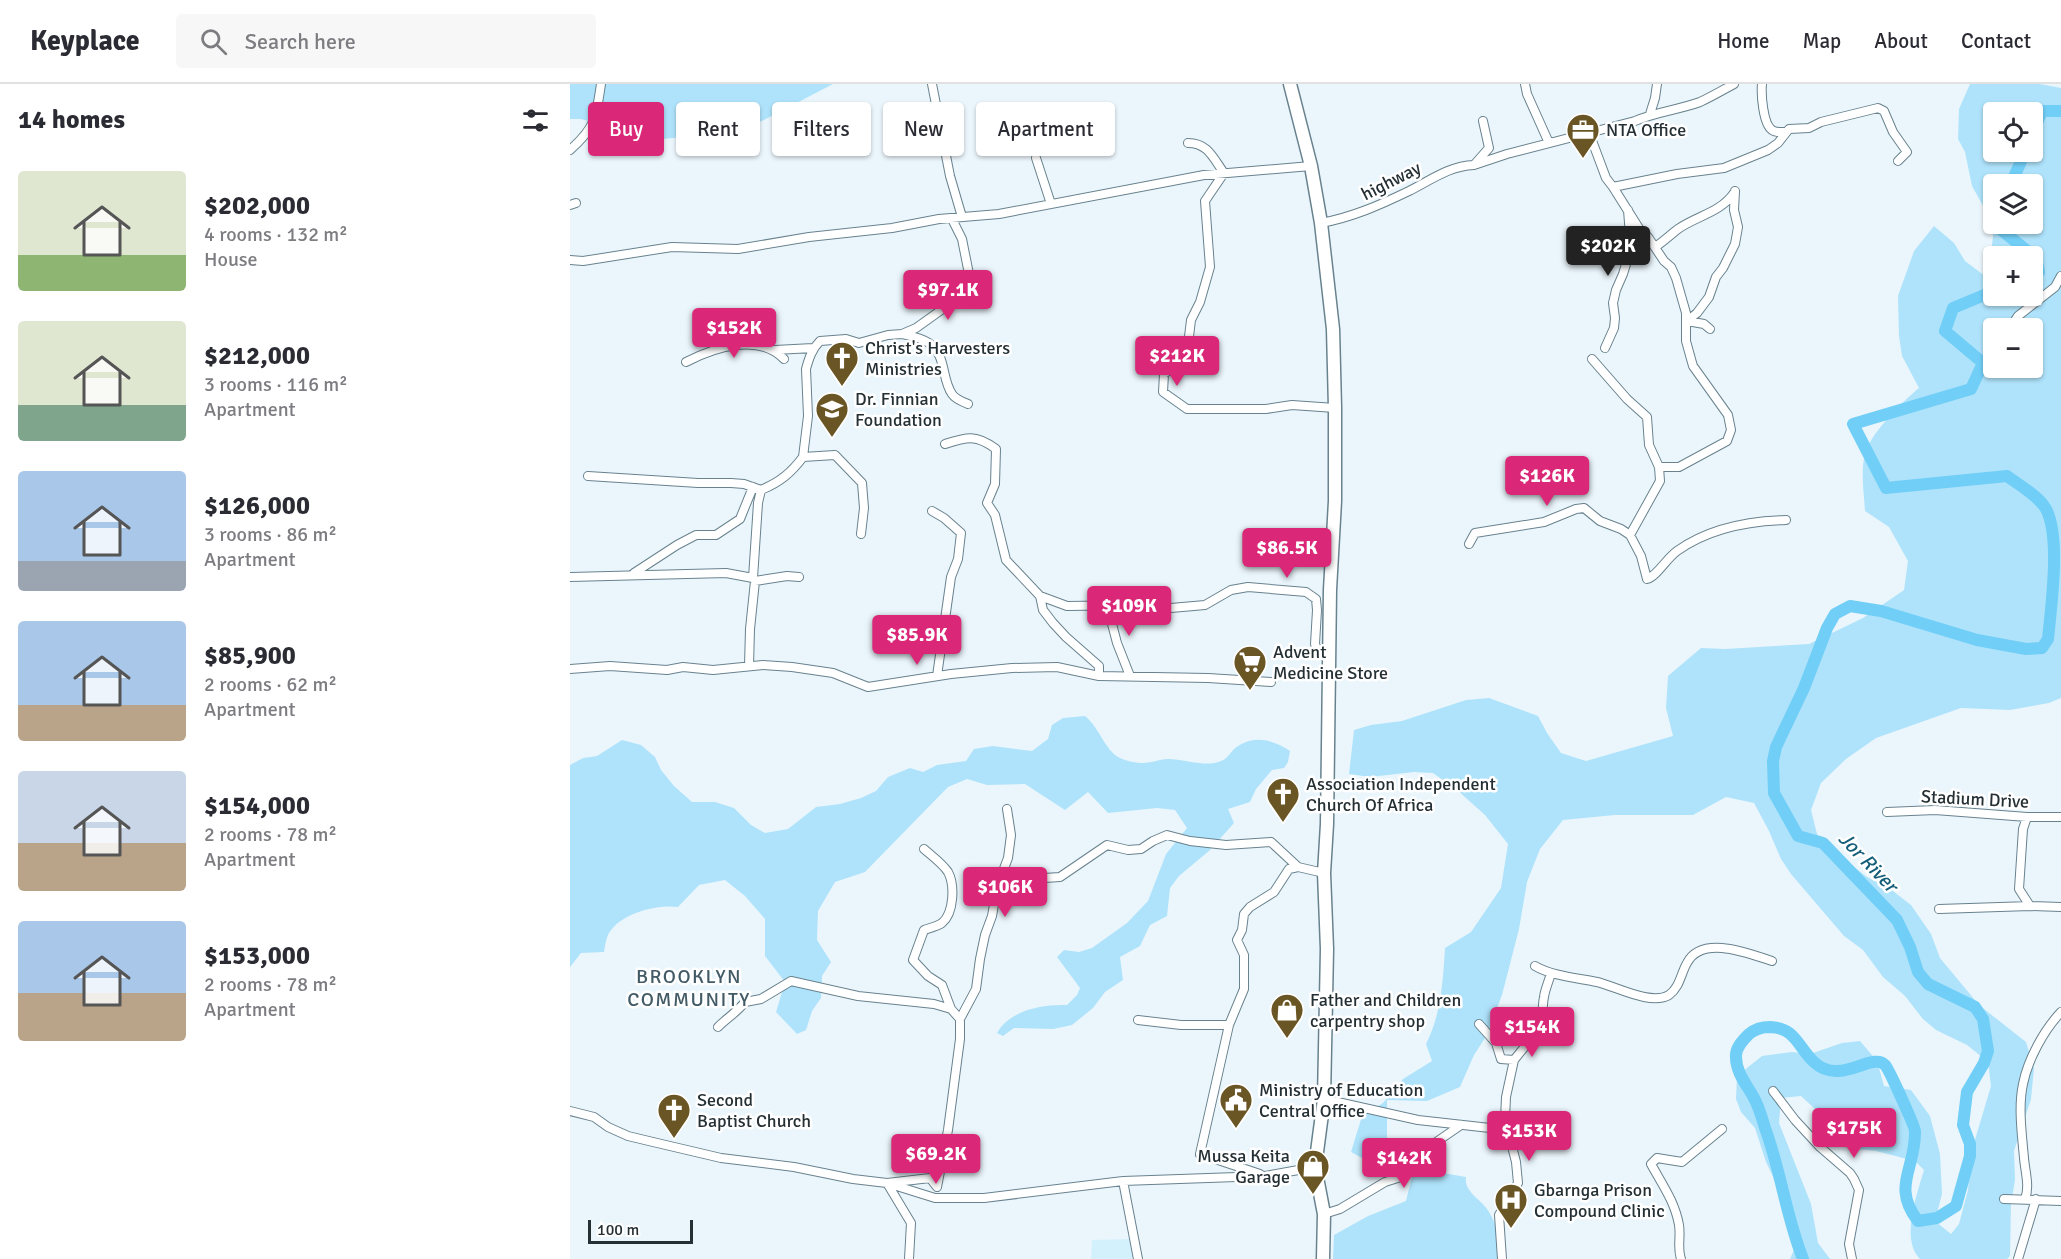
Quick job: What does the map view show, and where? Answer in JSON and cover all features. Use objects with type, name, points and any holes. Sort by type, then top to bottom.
[{"type":"main road","points":[[1290,84],[1311,166],[1321,223],[1333,329],[1335,501],[1324,873],[1327,949],[1324,1099],[1315,1167],[1324,1214],[1323,1259]]},
{"type":"street","points":[[570,150],[591,129],[601,84]]},
{"type":"street","points":[[932,84],[950,176],[962,217]]},
{"type":"street","points":[[1525,84],[1527,94],[1549,143]]},
{"type":"street","points":[[1650,114],[1657,84]]},
{"type":"street","name":"highway","points":[[1321,223],[1345,219],[1367,211],[1438,174],[1635,121],[1650,114],[1664,113],[1700,102],[1734,84]]},
{"type":"street","points":[[1762,84],[1761,100],[1769,128],[1773,131],[1786,132]]},
{"type":"street","points":[[1613,188],[1724,168],[1760,154],[1778,143],[1789,129],[1809,128],[1821,122],[1878,108],[1884,111],[1893,132],[1907,152],[1898,161]]},
{"type":"street","points":[[1474,165],[1489,148],[1483,121]]},
{"type":"street","points":[[1586,133],[1595,146],[1606,178],[1640,230],[1671,267],[1687,321],[1686,341],[1693,366],[1728,415],[1731,430],[1727,441],[1679,467],[1659,467]]},
{"type":"street","points":[[1188,142],[1199,143],[1206,149],[1224,173]]},
{"type":"street","points":[[1036,158],[1051,204]]},
{"type":"street","points":[[570,260],[583,261],[672,248],[738,249],[808,237],[999,214],[1204,175],[1311,166]]},
{"type":"street","points":[[1224,173],[1205,201],[1210,267],[1200,302],[1191,320],[1187,353],[1178,364],[1164,374],[1163,392],[1187,408],[1266,409],[1292,405],[1335,408]]},
{"type":"street","points":[[1655,247],[1677,230],[1724,205],[1735,192],[1734,210],[1738,227],[1735,244],[1716,277],[1709,297],[1697,313],[1687,321]]},
{"type":"street","points":[[1605,348],[1614,328],[1613,303],[1616,290],[1631,248],[1628,209]]},
{"type":"street","points":[[588,476],[731,483],[757,488],[778,483],[792,472],[803,457],[808,416],[806,369],[813,348],[820,341],[846,339],[859,343],[888,335],[902,334],[916,328],[951,303],[962,304],[976,290],[967,265],[963,239],[952,219]]},
{"type":"street","points":[[2017,318],[2055,287],[2061,276]]},
{"type":"street","points":[[1687,321],[1704,324],[1710,329]]},
{"type":"street","points":[[902,334],[926,341],[935,348],[942,359],[946,382],[953,396],[968,404]]},
{"type":"street","points":[[686,362],[723,348],[756,344],[775,350],[813,348]]},
{"type":"street","points":[[775,350],[784,359]]},
{"type":"street","points":[[1592,359],[1627,399],[1647,417],[1649,445],[1659,467],[1660,481],[1630,535]]},
{"type":"street","points":[[945,444],[965,438],[984,440],[996,449],[995,484],[987,503],[995,515],[1006,560],[1040,596],[1067,606],[1137,605],[1171,609],[1205,605],[1231,590],[1248,587],[1306,592],[1316,598],[1315,644],[1317,649],[1329,652]]},
{"type":"street","points":[[803,457],[836,455],[862,483],[864,508],[861,534]]},
{"type":"street","points":[[632,574],[696,535],[716,535],[740,519],[757,488]]},
{"type":"street","points":[[749,666],[757,488]]},
{"type":"street","points":[[1469,544],[1475,533],[1544,522],[1584,508],[1600,521],[1621,528],[1630,535],[1641,556],[1647,579],[1653,577],[1664,561],[1678,550],[1715,531],[1751,522],[1786,520]]},
{"type":"street","points":[[932,511],[961,533],[958,559],[951,577],[937,676]]},
{"type":"street","points":[[570,577],[726,573],[754,579],[799,577]]},
{"type":"street","points":[[1040,596],[1043,610],[1053,623],[1099,666],[1099,676]]},
{"type":"street","points":[[1107,605],[1117,643],[1130,676]]},
{"type":"street","points":[[570,669],[610,666],[667,670],[684,667],[713,670],[763,664],[834,673],[868,687],[937,676],[1012,668],[1057,668],[1099,676],[1208,678],[1271,682]]},
{"type":"street","points":[[887,1183],[930,1178],[938,1186],[960,1039],[960,1019],[976,989],[983,943],[992,916],[999,881],[1008,858],[1011,835],[1007,809]]},
{"type":"street","name":"Stadium Drive","points":[[1887,812],[1935,810],[2028,817],[2061,817]]},
{"type":"street","points":[[2028,817],[2023,829],[2019,889],[2030,906]]},
{"type":"street","points":[[999,881],[1060,877],[1107,845],[1128,850],[1142,849],[1153,841],[1167,836],[1226,845],[1271,842],[1298,867]]},
{"type":"street","points":[[924,849],[948,870],[952,883],[952,894],[949,913],[942,923],[924,930],[913,960],[928,976],[942,985],[951,1009],[960,1019]]},
{"type":"street","points":[[1265,1176],[1200,1154],[1229,1025],[1244,989],[1244,955],[1237,940],[1242,930],[1244,914],[1250,907],[1274,892],[1289,869],[1298,867],[1324,873]]},
{"type":"street","points":[[1939,909],[2061,907]]},
{"type":"street","points":[[1535,966],[1551,973],[1598,982],[1630,994],[1662,997],[1676,987],[1687,961],[1697,952],[1714,948],[1736,949],[1772,961]]},
{"type":"street","points":[[1502,1259],[1498,1215],[1518,1183],[1516,1162],[1507,1132],[1506,1098],[1514,1060],[1531,1039],[1532,1032],[1539,1028],[1544,1012],[1543,998],[1551,973]]},
{"type":"street","points":[[718,1027],[727,1017],[736,1014],[745,1002],[761,999],[791,981],[858,996],[934,1004],[951,1009]]},
{"type":"street","points":[[2025,1199],[2027,1188],[2022,1121],[2023,1085],[2042,1036],[2061,1012]]},
{"type":"street","points":[[1138,1020],[1181,1025],[1229,1025]]},
{"type":"street","points":[[1479,1024],[1496,1043],[1501,1059],[1514,1060]]},
{"type":"street","points":[[1773,1091],[1795,1120],[1854,1179],[1858,1191],[1849,1244],[1852,1259]]},
{"type":"street","points":[[1324,1099],[1418,1120],[1490,1128]]},
{"type":"street","points":[[570,1111],[594,1117],[608,1127],[628,1136],[676,1148],[721,1158],[794,1167],[853,1179],[887,1183],[935,1198],[984,1198],[1123,1181],[1265,1176],[1315,1167]]},
{"type":"street","points":[[1324,1214],[1340,1209],[1385,1182],[1401,1177],[1413,1158],[1461,1125]]},
{"type":"street","points":[[1681,1259],[1678,1249],[1679,1227],[1672,1201],[1651,1164],[1657,1158],[1682,1162],[1722,1129]]},
{"type":"street","points":[[1123,1181],[1138,1259]]},
{"type":"street","points":[[887,1183],[911,1223],[909,1259]]},
{"type":"street","points":[[2004,1199],[2061,1201]]},
{"type":"street","points":[[2018,1259],[2036,1199]]},
{"type":"shaded area","points":[[570,84],[833,84],[798,102],[772,102],[772,116],[760,122],[760,102],[676,102],[676,138],[664,139],[664,102],[588,102],[588,121],[570,119]]},
{"type":"shaded area","points":[[1970,84],[2040,84],[2061,88],[2061,698],[2049,703],[2010,710],[1961,708],[1876,738],[1846,759],[1821,783],[1811,810],[1817,834],[1832,850],[1867,877],[1889,888],[1911,905],[1931,934],[1940,958],[1979,1005],[2026,1042],[2034,1068],[2031,1099],[2014,1151],[2015,1180],[2011,1204],[2010,1256],[2007,1259],[1920,1259],[1911,1240],[1911,1228],[1914,1203],[1924,1170],[1915,1161],[1876,1151],[1848,1148],[1801,1096],[1781,1098],[1779,1123],[1811,1204],[1818,1243],[1830,1259],[1790,1259],[1796,1245],[1792,1221],[1766,1162],[1755,1128],[1741,1112],[1736,1099],[1737,1076],[1762,1056],[1792,1052],[1810,1054],[1842,1043],[1860,1041],[1877,1061],[1884,1086],[1911,1090],[1930,1116],[1940,1154],[1942,1194],[1935,1221],[1951,1234],[1959,1224],[1968,1190],[1971,1153],[1991,1086],[1988,1062],[1967,1045],[1936,1030],[1923,1019],[1905,996],[1883,977],[1863,950],[1844,936],[1791,874],[1781,859],[1754,803],[1726,797],[1693,815],[1615,815],[1563,820],[1540,849],[1527,882],[1519,929],[1502,995],[1487,1035],[1474,1055],[1460,1087],[1427,1101],[1387,1100],[1387,1153],[1384,1164],[1371,1163],[1351,1152],[1362,1116],[1383,1103],[1403,1079],[1432,1061],[1426,1044],[1438,1009],[1445,948],[1471,932],[1501,888],[1508,844],[1485,815],[1457,790],[1433,773],[1414,772],[1370,777],[1349,774],[1354,730],[1402,721],[1466,700],[1489,698],[1538,716],[1561,753],[1586,761],[1673,736],[1666,708],[1668,676],[1701,648],[1725,649],[1809,644],[1863,618],[1904,590],[1908,561],[1889,527],[1865,511],[1863,465],[1867,449],[1878,430],[1895,410],[1919,388],[1902,356],[1899,336],[1898,296],[1914,251],[1934,226],[1954,243],[1965,261],[1983,274],[1983,306],[2043,306],[2043,246],[1992,246],[1993,234],[2043,234],[2043,174],[1983,174],[1983,206],[1972,186],[1965,152],[1958,139],[1959,109]]},
{"type":"shaded area","points":[[1085,716],[1115,755],[1135,762],[1146,763],[1166,759],[1214,763],[1223,760],[1238,746],[1258,740],[1278,744],[1290,751],[1284,768],[1272,770],[1256,789],[1250,802],[1228,809],[1234,823],[1209,851],[1179,876],[1170,888],[1167,916],[1150,925],[1140,946],[1120,957],[1123,980],[1105,992],[1093,1008],[1072,1025],[1053,1029],[1014,1028],[1003,1036],[997,1033],[1003,1025],[1018,1014],[1037,1007],[1067,1005],[1077,995],[1080,988],[1057,957],[1064,950],[1079,952],[1092,948],[1127,923],[1148,901],[1166,854],[1187,828],[1175,810],[1157,808],[1108,813],[1088,792],[1065,810],[1025,784],[987,785],[967,779],[948,787],[865,872],[835,882],[818,911],[817,940],[831,962],[822,976],[821,998],[812,1011],[806,1030],[797,1034],[776,1012],[785,982],[765,956],[765,919],[745,896],[725,880],[699,885],[678,907],[669,906],[640,911],[622,920],[609,933],[604,952],[581,953],[570,967],[570,765],[583,758],[597,756],[622,740],[641,745],[655,757],[661,770],[674,786],[692,802],[715,802],[734,808],[751,825],[765,833],[788,829],[816,807],[861,798],[876,791],[888,777],[910,768],[923,772],[937,765],[966,761],[974,749],[993,746],[1032,751],[1048,739],[1052,725],[1063,718]]},
{"type":"shaded area","points":[[1414,1168],[1466,1177],[1468,1187],[1486,1207],[1495,1223],[1500,1259],[1333,1259],[1334,1235],[1368,1216],[1406,1201]]},
{"type":"shaded area","points":[[1133,1239],[1136,1259],[1091,1259],[1092,1240]]},
{"type":"waterway","name":"Jor River","points":[[2043,111],[2061,111]]},
{"type":"waterway","name":"Jor River","points":[[2015,174],[2021,162]]},
{"type":"waterway","name":"Jor River","points":[[2006,234],[2021,246]]},
{"type":"waterway","name":"Jor River","points":[[1803,1259],[1760,1113],[1736,1063],[1738,1047],[1751,1032],[1767,1027],[1779,1028],[1791,1034],[1808,1056],[1824,1069],[1844,1070],[1872,1062],[1885,1065],[1902,1098],[1915,1131],[1905,1187],[1910,1209],[1918,1221],[1937,1218],[1956,1206],[1970,1156],[1970,1144],[1963,1125],[1967,1092],[1984,1063],[1988,1051],[1983,1019],[1975,1007],[1928,984],[1918,972],[1910,947],[1897,920],[1823,843],[1798,836],[1774,793],[1773,761],[1776,747],[1804,688],[1827,628],[1835,614],[1850,606],[1881,611],[1977,640],[2026,649],[2042,648],[2048,639],[2054,572],[2053,537],[2051,521],[2039,500],[2007,476],[1886,488],[1853,424],[1971,389],[1983,363],[1945,331],[1953,308],[1983,296]]},
{"type":"place","name":"NTA Office","points":[[1583,159]]},
{"type":"place","name":"Christ's Harvesters Ministries","points":[[842,387]]},
{"type":"place","name":"Dr. Finnian Foundation","points":[[832,438]]},
{"type":"place","name":"Advent Medicine Store","points":[[1250,691]]},
{"type":"place","name":"Association Independent Church Of Africa","points":[[1283,823]]},
{"type":"place","name":"Father and Children carpentry shop","points":[[1287,1039]]},
{"type":"place","name":"Ministry of Education Central Office","points":[[1236,1129]]},
{"type":"place","name":"Second Baptist Church","points":[[674,1139]]},
{"type":"place","name":"Mussa Keita Garage","points":[[1313,1195]]},
{"type":"place","name":"Gbarnga Prison Compound Clinic","points":[[1511,1229]]},
{"type":"district","name":"BROOKLYN COMMUNITY","points":[[689,988]]}]
